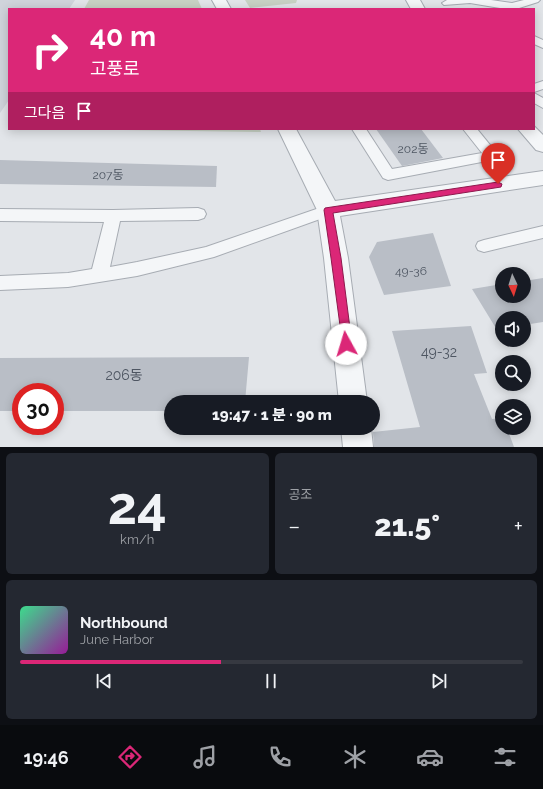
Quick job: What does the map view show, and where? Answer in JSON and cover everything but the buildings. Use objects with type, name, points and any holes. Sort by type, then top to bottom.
[{"type":"street","points":[[288,130],[328,210],[336,258],[352,395]]},
{"type":"street","points":[[528,130],[543,146]]},
{"type":"street","points":[[328,210],[543,178]]},
{"type":"street","points":[[357,435],[358,447]]},
{"type":"lane","points":[[447,3],[470,0],[511,8],[535,0]]},
{"type":"lane","points":[[535,98],[543,104]]},
{"type":"lane","points":[[360,130],[388,175],[492,156],[471,130]]},
{"type":"lane","points":[[0,283],[68,280],[137,269],[208,253],[328,210]]},
{"type":"lane","points":[[0,215],[113,216],[198,214]]},
{"type":"lane","points":[[99,275],[113,216]]},
{"type":"lane","points":[[484,246],[543,232]]},
{"type":"shaded area","points":[[0,0],[75,0],[70,8],[8,8],[8,101],[0,113]]},
{"type":"green space","points":[[89,0],[198,0],[202,8],[85,8]]},
{"type":"green space","points":[[245,0],[297,0],[296,3],[250,8]]},
{"type":"green space","points":[[125,130],[260,130],[261,132]]},
{"type":"route","points":[[346,344],[336,258],[328,210],[498,184]]}]
